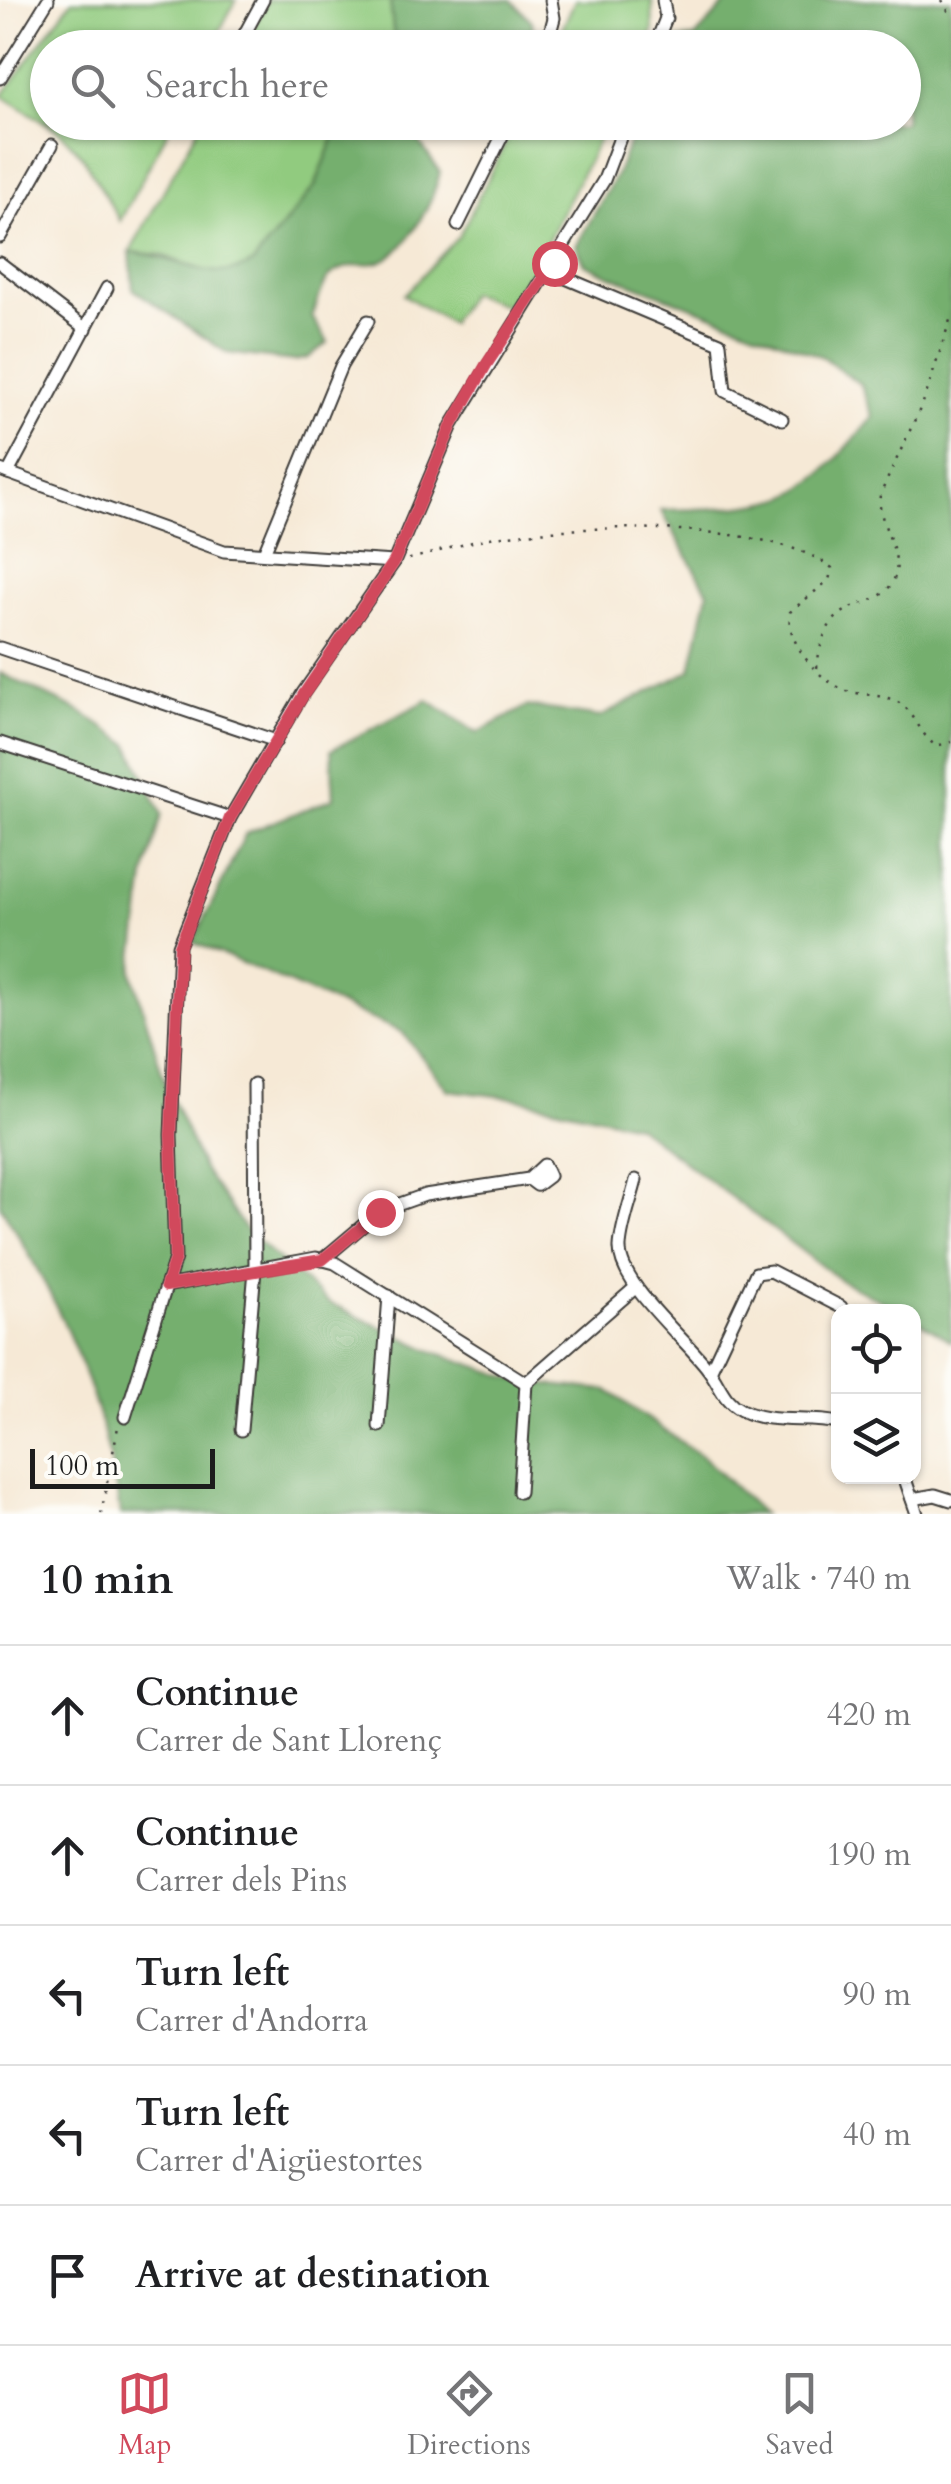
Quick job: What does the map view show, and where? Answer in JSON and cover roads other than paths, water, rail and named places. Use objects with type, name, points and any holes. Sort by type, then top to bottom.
[{"type":"street","points":[[0,78],[48,0]]},
{"type":"street","points":[[246,30],[262,0]]},
{"type":"street","points":[[551,0],[554,18]]},
{"type":"street","points":[[551,30],[559,0]]},
{"type":"street","points":[[661,30],[666,18],[663,0]]},
{"type":"street","points":[[458,225],[500,140]]},
{"type":"street","points":[[122,1421],[175,1258],[171,1135],[180,946],[230,818],[394,562],[452,425],[604,180],[619,140]]},
{"type":"street","points":[[0,237],[52,145]]},
{"type":"street","points":[[0,263],[86,329]]},
{"type":"street","points":[[549,272],[720,343],[725,391],[782,419]]},
{"type":"street","points":[[107,288],[4,472],[187,541],[224,550],[394,562]]},
{"type":"street","points":[[264,553],[341,366],[368,321]]},
{"type":"street","points":[[0,648],[276,741]]},
{"type":"street","points":[[0,744],[230,818]]},
{"type":"street","points":[[241,1430],[255,1270],[254,1084]]},
{"type":"street","points":[[322,1260],[380,1212],[425,1195],[529,1179]]},
{"type":"street","points":[[636,1180],[619,1250],[636,1287],[710,1371],[722,1395],[741,1410],[774,1420],[809,1417],[831,1422]]},
{"type":"street","points":[[166,1286],[322,1260],[335,1263],[526,1384]]},
{"type":"street","points":[[710,1371],[756,1273],[771,1271],[834,1304]]},
{"type":"street","points":[[519,1492],[526,1384],[636,1287]]},
{"type":"street","points":[[379,1426],[389,1296]]},
{"type":"street","points":[[907,1484],[917,1514]]},
{"type":"street","points":[[912,1499],[935,1495],[951,1500]]}]
